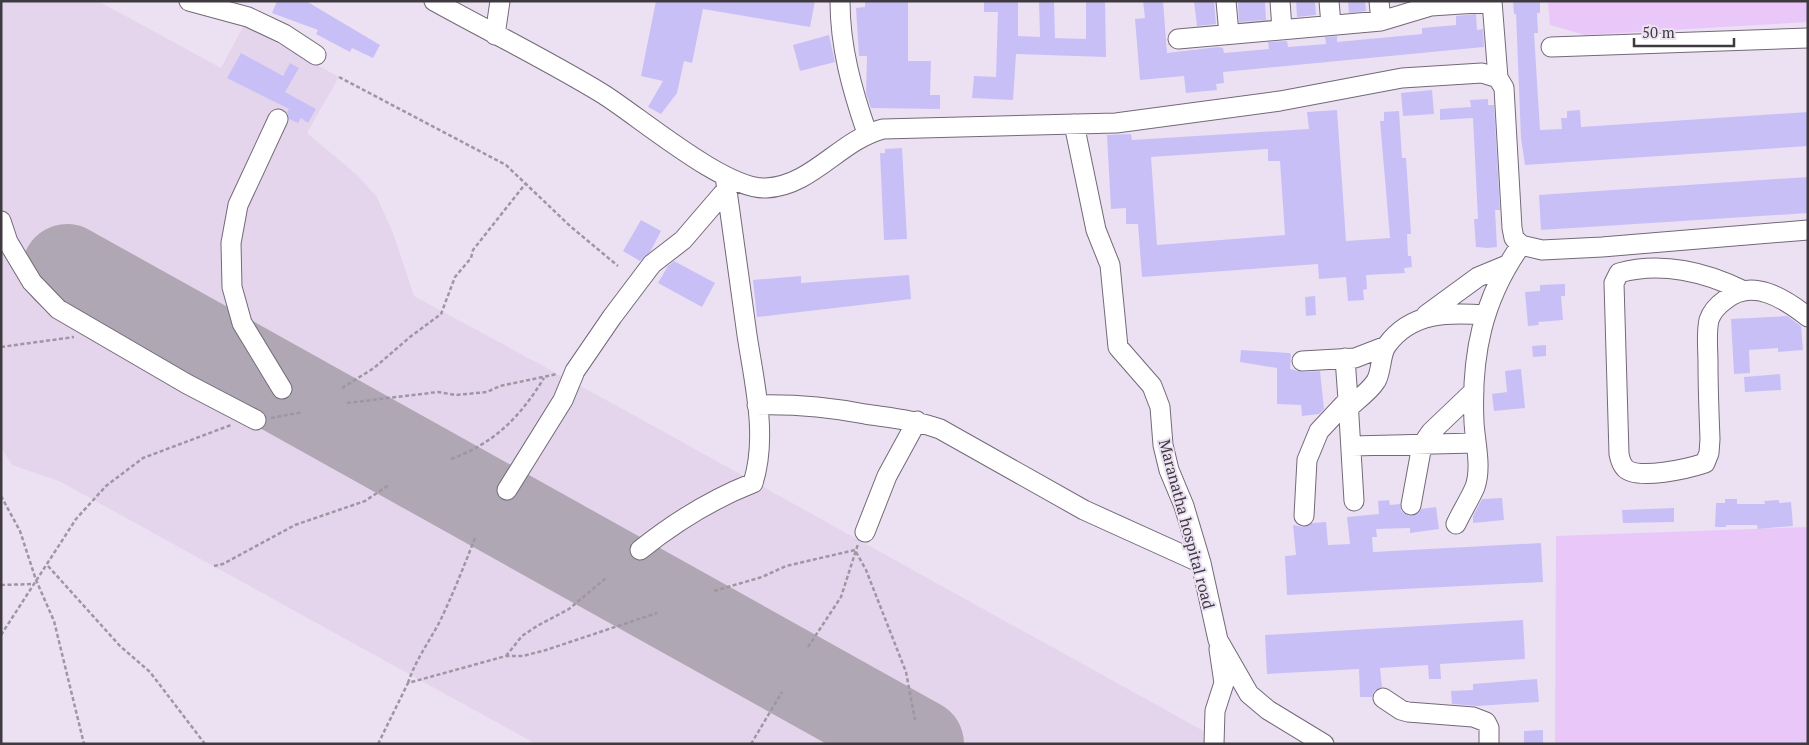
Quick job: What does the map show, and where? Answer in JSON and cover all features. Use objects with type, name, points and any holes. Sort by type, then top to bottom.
[{"type":"street","points":[[189,1],[248,17],[284,34],[316,55]]},
{"type":"street","points":[[434,1],[603,94],[728,182],[766,188],[782,185],[823,164],[867,133],[883,129],[1116,123],[1224,110],[1402,78],[1482,73],[1498,78]]},
{"type":"street","points":[[495,35],[500,1]]},
{"type":"street","points":[[840,1],[844,54],[852,91],[867,133]]},
{"type":"street","points":[[1226,1],[1229,34]]},
{"type":"street","points":[[1280,1],[1282,29]]},
{"type":"street","points":[[1329,1],[1331,25]]},
{"type":"street","points":[[1380,1],[1381,21]]},
{"type":"street","points":[[1178,40],[1381,21],[1430,4],[1492,2],[1498,78],[1504,88],[1512,228],[1514,238],[1521,246],[1542,250],[1582,248],[1808,230]]},
{"type":"street","points":[[1551,47],[1808,38]]},
{"type":"street","points":[[278,119],[238,205],[231,243],[232,287],[242,323],[282,389]]},
{"type":"street","name":"Maranatha hospital road","points":[[1074,124],[1096,230],[1110,265],[1118,347],[1152,386],[1160,407],[1163,445],[1169,470],[1184,506],[1201,563],[1218,640],[1249,694],[1268,710],[1324,744]]},
{"type":"street","points":[[507,490],[563,400],[574,371],[652,264],[683,240],[728,182]]},
{"type":"street","points":[[640,550],[666,529],[719,496],[753,483],[760,444],[757,405],[728,182]]},
{"type":"street","points":[[1,221],[8,242],[32,282],[58,309],[187,384],[256,420]]},
{"type":"street","points":[[1456,524],[1475,487],[1478,469],[1475,443],[1474,392],[1478,344],[1495,286],[1521,246]]},
{"type":"street","points":[[1302,361],[1355,358],[1386,346],[1402,331],[1478,277],[1507,265]]},
{"type":"street","points":[[1744,291],[1690,270],[1665,269],[1619,273],[1614,283],[1619,454],[1625,468],[1632,473],[1652,473],[1705,463],[1709,453],[1710,439],[1709,321],[1715,308],[1729,296],[1744,291],[1762,290],[1795,306],[1808,317]]},
{"type":"street","points":[[1421,319],[1450,312],[1485,315]]},
{"type":"street","points":[[1304,516],[1307,460],[1319,431],[1376,381],[1386,346]]},
{"type":"street","points":[[1345,358],[1354,501]]},
{"type":"street","points":[[1411,506],[1422,445],[1431,432],[1474,392]]},
{"type":"street","points":[[757,405],[796,404],[829,407],[917,421],[940,429],[1084,510],[1201,563]]},
{"type":"street","points":[[865,532],[886,476],[917,421]]},
{"type":"street","points":[[1352,446],[1475,443]]},
{"type":"street","points":[[1214,744],[1215,710],[1224,683],[1218,640]]},
{"type":"street","points":[[1383,698],[1401,710],[1408,712],[1472,717],[1486,722],[1489,728],[1489,744]]},
{"type":"path","points":[[339,77],[506,165],[570,226],[618,266]]},
{"type":"path","points":[[342,388],[374,368],[410,337],[441,314],[457,272],[471,258],[473,250],[526,183]]},
{"type":"path","points":[[1,347],[77,337]]},
{"type":"path","points":[[347,402],[438,392],[456,396],[479,393],[516,382],[574,371]]},
{"type":"path","points":[[451,458],[485,444],[513,421],[527,406],[544,378]]},
{"type":"path","points":[[1,636],[76,519],[106,486],[143,458],[233,424],[303,412]]},
{"type":"path","points":[[214,566],[222,564],[295,525],[365,501],[388,485]]},
{"type":"path","points":[[1,496],[20,531],[36,580],[54,621],[84,744]]},
{"type":"path","points":[[808,647],[841,597],[854,550],[865,532]]},
{"type":"path","points":[[378,744],[408,683],[414,665],[426,648],[455,591],[475,538]]},
{"type":"path","points":[[714,591],[762,577],[786,566],[854,550]]},
{"type":"path","points":[[854,550],[866,570],[906,672],[915,720]]},
{"type":"path","points":[[47,566],[120,646],[150,672],[205,744]]},
{"type":"path","points":[[506,656],[522,636],[569,609],[606,578]]},
{"type":"path","points":[[1,585],[33,584]]},
{"type":"path","points":[[408,683],[435,678],[506,656],[523,656],[546,650],[657,613]]},
{"type":"path","points":[[751,744],[782,692]]},
{"type":"shaded area","points":[[1,1],[98,1],[221,68],[244,25],[339,77],[307,133],[356,174],[377,197],[393,233],[414,296],[619,407],[1227,744],[536,744],[59,481],[12,465],[1,448]]},
{"type":"shaded area","points":[[1548,1],[1808,1],[1808,22],[1585,35],[1550,25]]},
{"type":"shaded area","points":[[1808,527],[1808,744],[1555,744],[1556,536]]},
{"type":"building","points":[[277,1],[306,1],[380,45],[373,58],[352,48],[350,52],[316,34],[318,30],[272,13]]},
{"type":"building","points":[[656,1],[815,1],[810,27],[703,9],[692,63],[684,61],[677,93],[661,114],[648,107],[663,81],[641,76]]},
{"type":"building","points":[[908,1],[908,61],[931,61],[930,95],[940,95],[940,109],[871,108],[866,93],[867,56],[859,56],[856,8],[865,7],[865,2]]},
{"type":"building","points":[[984,1],[1018,1],[1018,36],[1040,37],[1039,1],[1054,1],[1055,38],[1086,39],[1086,1],[1105,1],[1106,57],[1016,54],[1013,100],[972,98],[974,76],[996,77],[998,12],[984,12]]},
{"type":"building","points":[[1143,1],[1163,1],[1167,53],[1218,47],[1223,48],[1224,53],[1269,49],[1268,42],[1287,41],[1288,47],[1326,44],[1325,37],[1337,36],[1337,42],[1422,34],[1422,28],[1456,25],[1456,16],[1476,14],[1477,30],[1483,29],[1484,47],[1223,72],[1224,83],[1216,84],[1217,90],[1186,93],[1184,76],[1140,80],[1135,19],[1145,18]]},
{"type":"building","points":[[1194,1],[1214,1],[1216,24],[1197,26]]},
{"type":"building","points":[[1265,1],[1266,20],[1239,22],[1238,3]]},
{"type":"building","points":[[1296,1],[1315,1],[1316,15],[1297,17]]},
{"type":"building","points":[[1348,1],[1365,1],[1366,11],[1349,13]]},
{"type":"building","points":[[1513,1],[1540,1],[1540,13],[1537,13],[1538,33],[1534,33],[1540,130],[1562,129],[1561,118],[1567,118],[1567,111],[1580,110],[1581,127],[1808,112],[1808,146],[1525,165],[1521,138],[1516,14],[1514,14]]},
{"type":"building","points":[[829,35],[835,62],[800,71],[793,45]]},
{"type":"building","points":[[241,53],[283,76],[290,63],[299,68],[285,92],[316,109],[308,123],[301,118],[298,123],[289,119],[287,112],[289,109],[227,78]]},
{"type":"building","points":[[1432,90],[1434,114],[1403,116],[1401,93]]},
{"type":"building","points":[[1488,99],[1488,105],[1494,105],[1500,210],[1495,210],[1497,247],[1487,248],[1476,247],[1474,219],[1478,219],[1473,118],[1440,120],[1440,109],[1471,107],[1470,100]]},
{"type":"building","points":[[1337,110],[1346,241],[1390,238],[1380,121],[1384,121],[1384,112],[1399,111],[1402,158],[1406,158],[1411,234],[1407,234],[1408,256],[1411,256],[1412,267],[1404,268],[1405,273],[1366,275],[1367,289],[1363,290],[1364,300],[1348,301],[1346,277],[1319,279],[1318,264],[1142,277],[1138,224],[1126,224],[1126,208],[1111,209],[1107,135],[1131,134],[1132,140],[1309,129],[1307,112]],"holes":[[[1268,149],[1268,161],[1280,161],[1285,235],[1157,245],[1151,157]]]},
{"type":"building","points":[[902,148],[907,239],[884,240],[880,153],[885,153],[885,149]]},
{"type":"building","points":[[1808,177],[1808,213],[1541,230],[1539,195]]},
{"type":"building","points":[[641,220],[661,231],[650,252],[640,261],[623,251]]},
{"type":"building","points":[[674,261],[715,283],[702,307],[658,283],[668,266]]},
{"type":"building","points":[[909,275],[911,299],[757,317],[753,280],[801,276],[801,283]]},
{"type":"building","points":[[1565,284],[1565,296],[1561,296],[1563,320],[1538,322],[1539,325],[1528,326],[1525,292],[1540,291],[1540,285]]},
{"type":"building","points":[[1315,296],[1316,315],[1306,316],[1305,297]]},
{"type":"building","points":[[1787,316],[1801,326],[1803,350],[1778,352],[1778,348],[1749,350],[1750,373],[1734,374],[1731,319]]},
{"type":"building","points":[[1546,345],[1546,356],[1533,357],[1532,346]]},
{"type":"building","points":[[1241,350],[1289,353],[1291,354],[1290,369],[1303,372],[1320,371],[1324,409],[1319,414],[1302,416],[1301,405],[1277,404],[1277,368],[1240,362]]},
{"type":"building","points":[[1521,369],[1525,408],[1494,411],[1492,394],[1507,392],[1505,371]]},
{"type":"building","points":[[1780,374],[1781,390],[1745,392],[1744,377]]},
{"type":"building","points":[[1502,498],[1504,520],[1473,523],[1473,516],[1482,499]]},
{"type":"building","points":[[1725,499],[1737,499],[1737,504],[1765,504],[1764,501],[1779,500],[1779,503],[1791,502],[1793,526],[1758,529],[1757,525],[1715,527],[1716,503],[1725,503]]},
{"type":"building","points":[[1389,500],[1390,505],[1400,504],[1401,511],[1409,516],[1415,515],[1421,509],[1436,507],[1439,529],[1410,533],[1410,528],[1376,529],[1377,537],[1372,537],[1373,552],[1541,543],[1543,582],[1287,595],[1285,556],[1296,555],[1293,525],[1304,527],[1312,523],[1326,522],[1328,545],[1350,544],[1347,517],[1379,514],[1378,501]]},
{"type":"building","points":[[1674,508],[1674,522],[1623,523],[1622,510]]},
{"type":"building","points":[[1523,620],[1525,659],[1440,664],[1441,679],[1429,679],[1428,665],[1380,668],[1382,687],[1374,691],[1372,697],[1360,697],[1359,669],[1267,674],[1265,635]]},
{"type":"building","points":[[1537,679],[1539,702],[1477,706],[1452,704],[1451,691],[1473,690],[1473,684]]},
{"type":"building","points":[[1543,730],[1543,744],[1524,744],[1524,731]]},
{"type":"runway","points":[[67,269],[919,744]]}]
